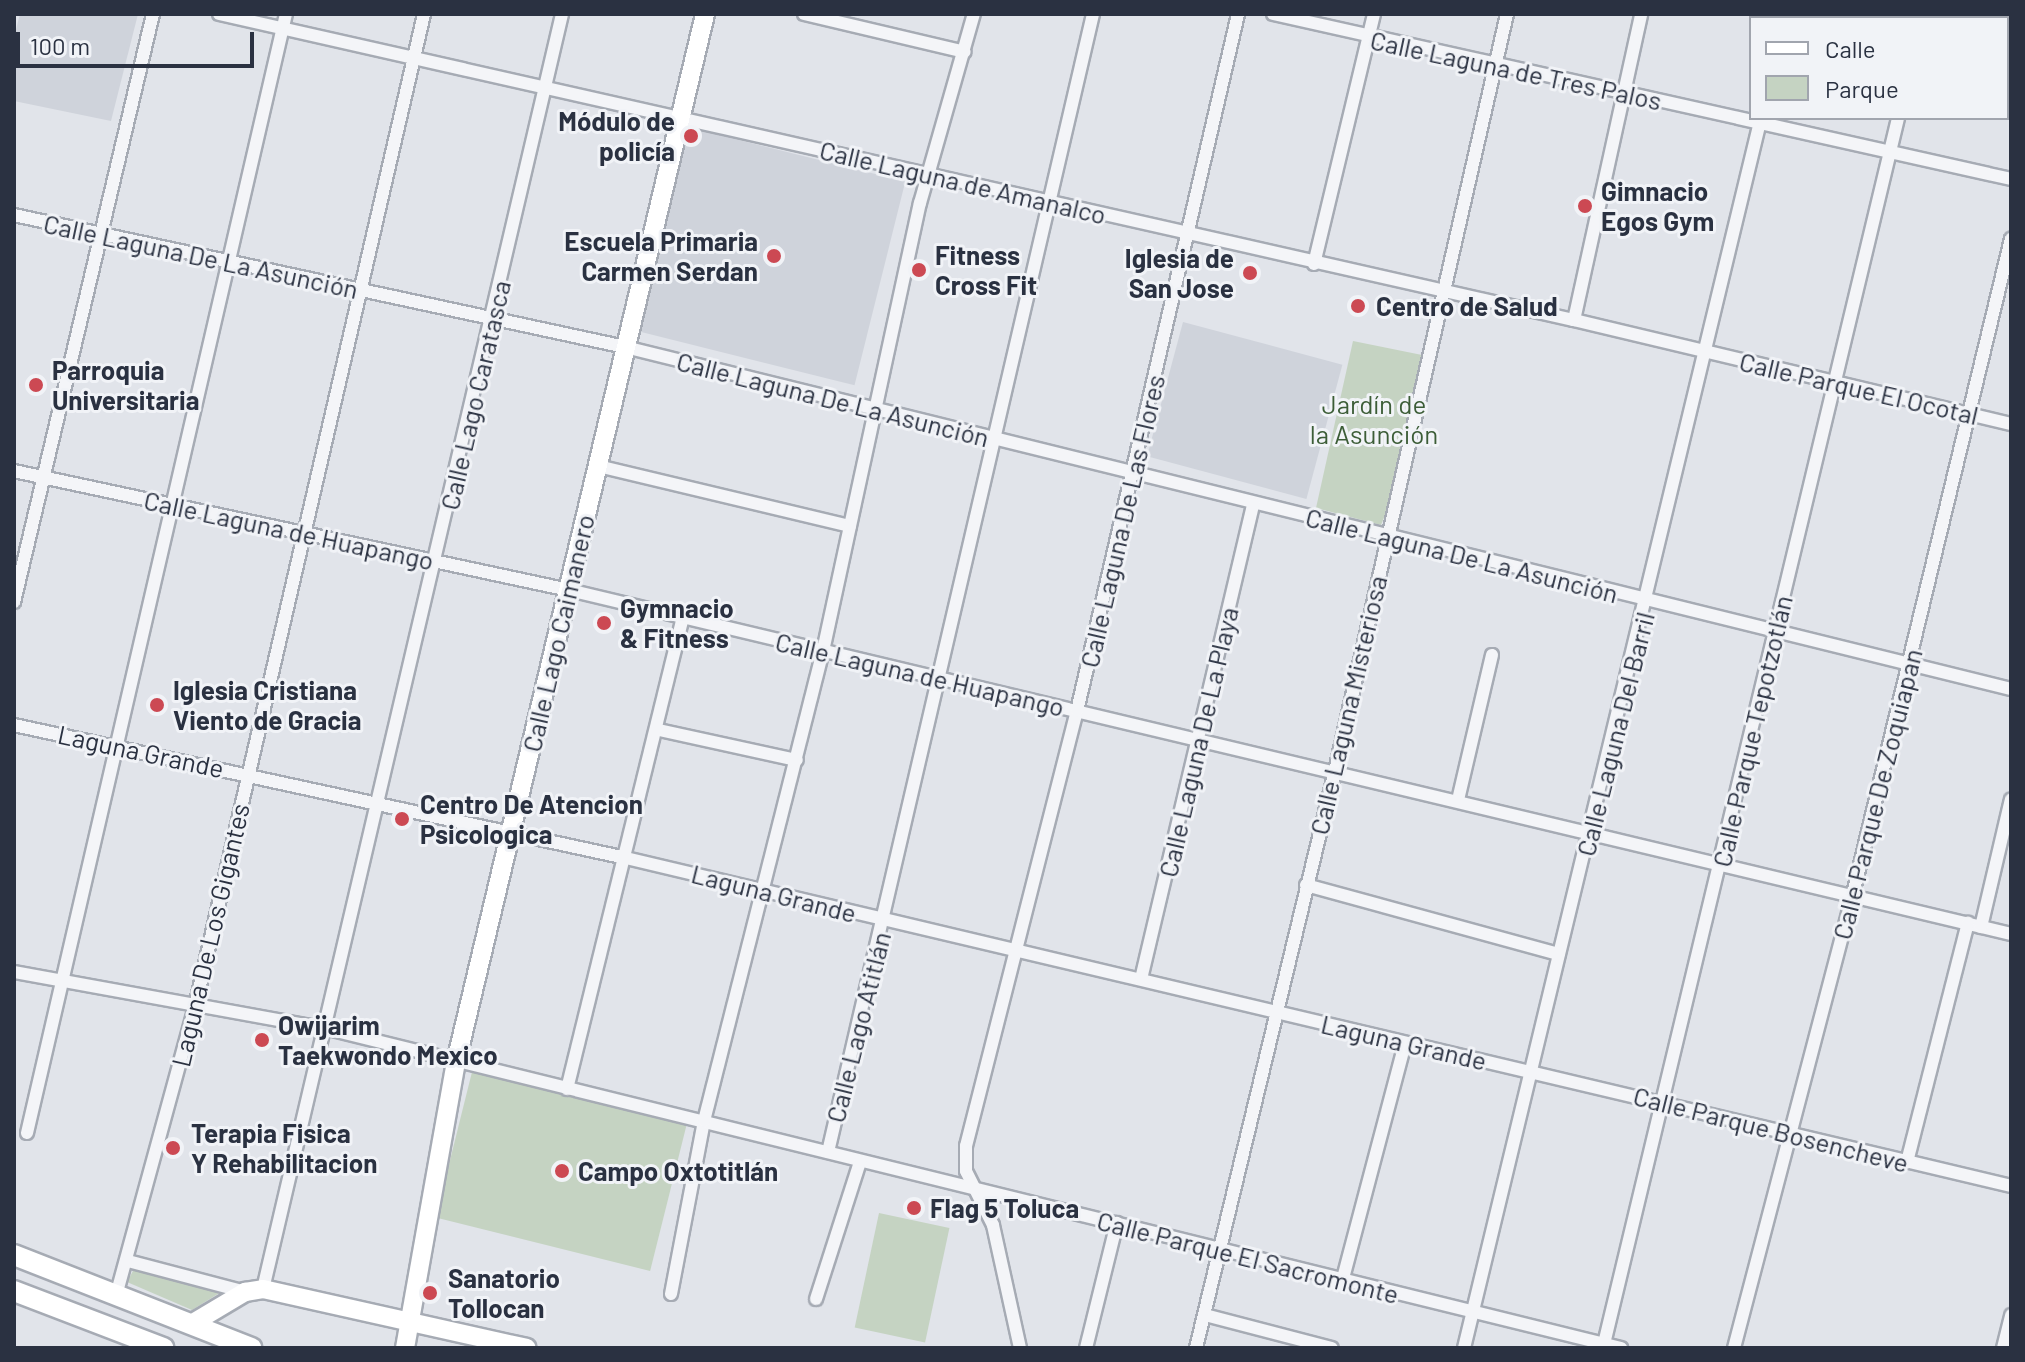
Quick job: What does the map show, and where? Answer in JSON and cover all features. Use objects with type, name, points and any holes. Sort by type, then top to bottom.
[{"type":"main road","points":[[14,1255],[117,1292],[251,1348]]},
{"type":"main road","points":[[14,1291],[163,1348]]},
{"type":"street","points":[[14,602],[153,14]]},
{"type":"street","name":"Calle Laguna de Amanalco","points":[[219,14],[547,86],[1707,352]]},
{"type":"street","points":[[27,1133],[59,981],[286,14]]},
{"type":"street","name":"Laguna De Los Gigantes","points":[[117,1292],[128,1261],[195,1007],[424,14]]},
{"type":"street","name":"Calle Lago Caratasca","points":[[254,1290],[328,1029],[562,14]]},
{"type":"street","name":"Calle Lago Caimanero","points":[[405,1348],[406,1321],[456,1062],[705,14]]},
{"type":"street","points":[[804,14],[965,52]]},
{"type":"street","points":[[671,1294],[704,1121],[797,760],[930,174],[974,14]]},
{"type":"street","name":"Calle Lago Atitlán","points":[[828,1152],[1093,14]]},
{"type":"street","name":"Calle Laguna De Las Flores","points":[[1020,1348],[993,1225],[966,1171],[966,1146],[1013,951],[1077,711],[1131,473],[1191,236],[1238,14]]},
{"type":"street","name":"Calle Laguna de Tres Palos","points":[[1273,14],[1369,39],[1749,118]]},
{"type":"street","points":[[1314,264],[1374,14]]},
{"type":"street","name":"Calle Laguna Misteriosa","points":[[1196,1348],[1274,1012],[1335,771],[1507,14]]},
{"type":"street","points":[[1574,320],[1641,14]]},
{"type":"street","name":"Calle Laguna de Tres Palos","points":[[1760,120],[2011,179]]},
{"type":"street","name":"Calle Laguna Del Barril","points":[[1464,1348],[1648,600],[1760,120]]},
{"type":"street","name":"Calle Parque Tepotzotlán","points":[[1604,1346],[1775,631],[1838,386],[1898,120]]},
{"type":"street","name":"Calle Laguna De La Asunción","points":[[14,215],[625,347],[2011,689]]},
{"type":"street","name":"Calle Parque De Zoquiapan","points":[[1734,1348],[1853,894],[2011,239]]},
{"type":"street","name":"Calle Parque El Ocotal","points":[[1707,352],[1838,386],[2011,424]]},
{"type":"street","points":[[598,466],[850,526]]},
{"type":"street","name":"Calle Laguna de Huapango","points":[[14,471],[569,590],[939,680],[1591,831],[2011,934]]},
{"type":"street","name":"Calle Laguna De La Playa","points":[[1141,979],[1253,504]]},
{"type":"street","points":[[567,1089],[659,730],[683,617]]},
{"type":"street","points":[[1458,800],[1492,655]]},
{"type":"street","name":"Laguna Grande","points":[[14,725],[380,801],[1531,1071]]},
{"type":"street","points":[[659,730],[797,760]]},
{"type":"street","points":[[1907,1162],[2011,799]]},
{"type":"street","points":[[1306,885],[1559,954]]},
{"type":"street","name":"Calle Parque El Sacromonte","points":[[14,972],[328,1029],[860,1162],[974,1185],[1342,1282],[1621,1348]]},
{"type":"street","points":[[1342,1282],[1405,1043]]},
{"type":"street","name":"Calle Parque Bosencheve","points":[[1531,1071],[2011,1186]]},
{"type":"street","points":[[816,1299],[860,1162]]},
{"type":"street","points":[[1086,1348],[1117,1223]]},
{"type":"street","points":[[128,1261],[526,1348]]},
{"type":"street","points":[[193,1323],[254,1290]]},
{"type":"street","points":[[1205,1315],[1332,1348]]},
{"type":"street","points":[[2003,1348],[2011,1315]]},
{"type":"shaded area","points":[[20,14],[138,14],[111,121],[14,101],[14,37]]},
{"type":"shaded area","name":"Escuela Primaria Carmen Serdan","points":[[687,127],[905,181],[855,385],[636,331]]},
{"type":"shaded area","points":[[1183,322],[1342,365],[1306,499],[1147,456]]},
{"type":"green space","name":"Jardín de la Asunción","points":[[1353,341],[1427,356],[1400,478],[1381,525],[1316,508]]},
{"type":"green space","name":"Campo Oxtotitlán","points":[[472,1072],[686,1125],[650,1271],[436,1218]]},
{"type":"green space","points":[[879,1213],[949,1228],[925,1342],[855,1327]]},
{"type":"green space","points":[[134,1269],[221,1292],[192,1310],[127,1282]]},
{"type":"place","name":"Módulo de policía","points":[[691,136]]},
{"type":"place","name":"Gimnacio Egos Gym","points":[[1585,206]]},
{"type":"place","name":"Escuela Primaria Carmen Serdan","points":[[774,256]]},
{"type":"place","name":"Fitness Cross Fit","points":[[919,270]]},
{"type":"place","name":"Iglesia de San Jose","points":[[1250,273]]},
{"type":"place","name":"Centro de Salud","points":[[1358,306]]},
{"type":"place","name":"Parroquia Universitaria","points":[[36,385]]},
{"type":"place","name":"Gymnacio & Fitness","points":[[604,623]]},
{"type":"place","name":"Iglesia Cristiana Viento de Gracia","points":[[157,705]]},
{"type":"place","name":"Centro De Atencion Psicologica","points":[[402,819]]},
{"type":"place","name":"Owijarim Taekwondo Mexico","points":[[262,1040]]},
{"type":"place","name":"Terapia Fisica Y Rehabilitacion","points":[[173,1148]]},
{"type":"place","name":"Campo Oxtotitlán","points":[[562,1171]]},
{"type":"place","name":"Flag 5 Toluca","points":[[914,1208]]},
{"type":"place","name":"Sanatorio Tollocan","points":[[430,1293]]}]
